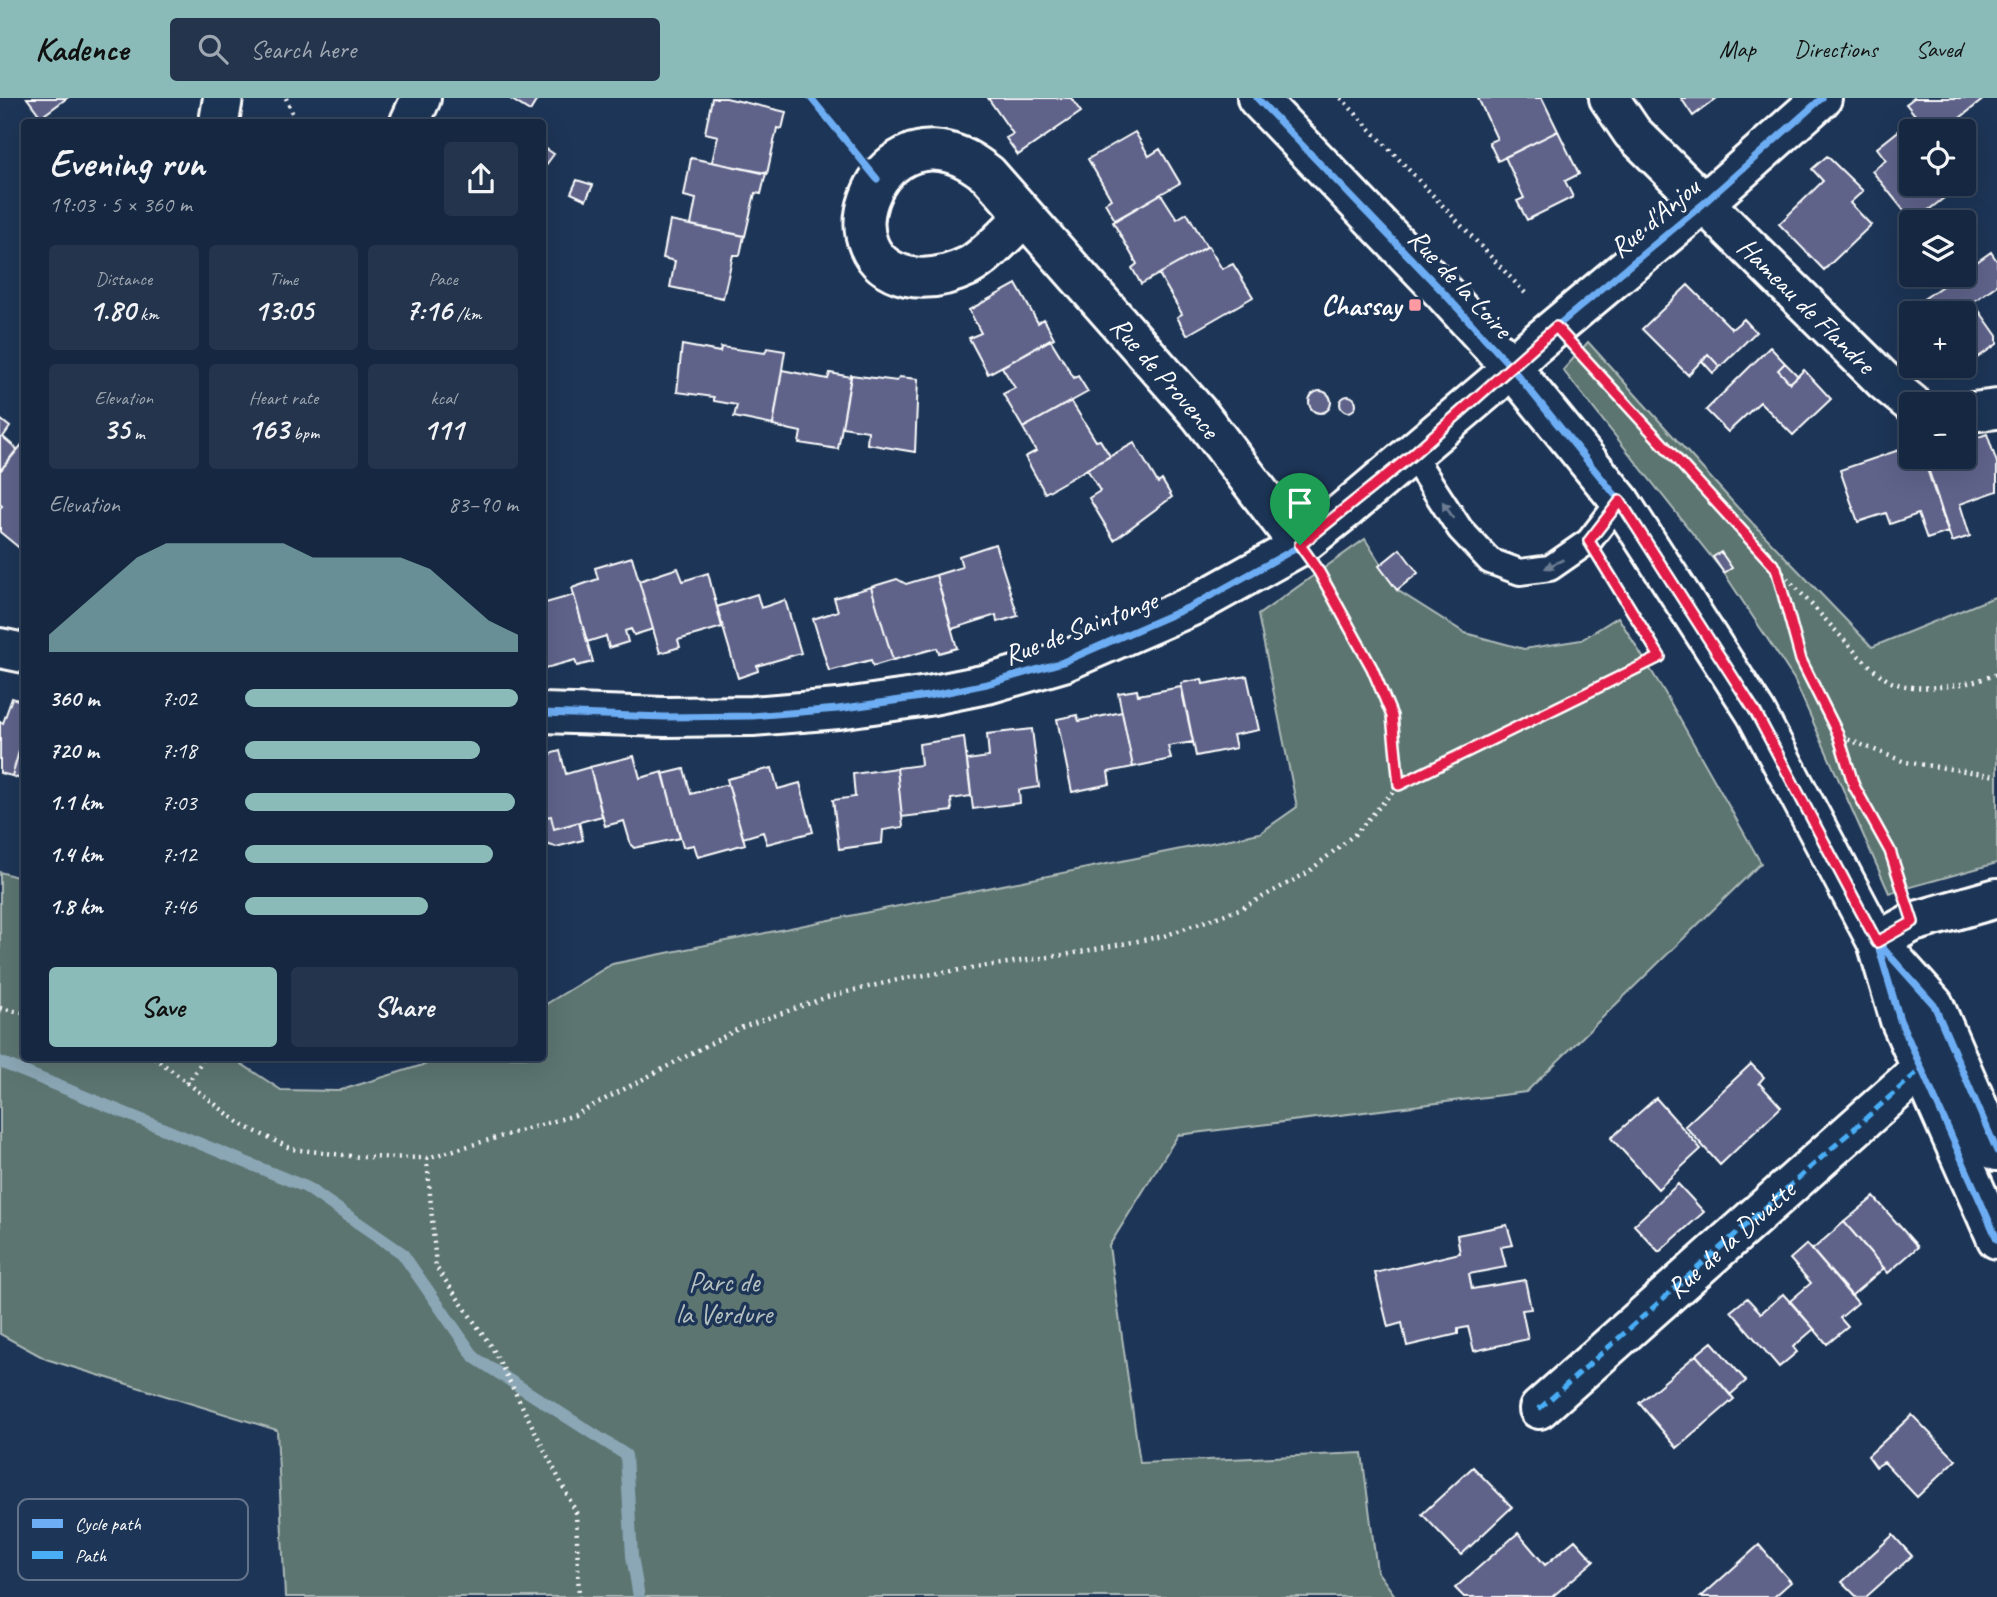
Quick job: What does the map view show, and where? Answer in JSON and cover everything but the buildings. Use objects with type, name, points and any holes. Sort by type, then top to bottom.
[{"type":"street","points":[[220,119],[223,98]]},
{"type":"street","points":[[411,119],[421,98]]},
{"type":"street","name":"Rue de la Loire","points":[[1257,98],[1511,367],[1620,501],[1756,713],[1877,942],[1900,1020],[1997,1239]]},
{"type":"street","name":"Hameau de Flandre","points":[[1609,98],[1632,132],[1899,393]]},
{"type":"street","name":"Rue d'Anjou","points":[[1511,367],[1703,204],[1822,98]]},
{"type":"street","name":"Rue de Provence","points":[[1025,216],[1200,415],[1300,545]]},
{"type":"street","name":"Rue de Saintonge","points":[[546,713],[665,717],[752,716],[851,708],[987,684],[1063,662],[1194,605],[1300,545],[1412,455],[1511,367]]},
{"type":"street","points":[[1976,412],[1997,409]]},
{"type":"street","points":[[0,648],[21,652]]},
{"type":"street","points":[[1877,942],[1913,922],[1997,898]]},
{"type":"street","name":"Rue de la Loire","points":[[1877,942],[1934,1005],[1997,1151]]},
{"type":"street","name":"Rue de la Divatte","points":[[1539,1409],[1921,1069]]},
{"type":"lane","points":[[1412,455],[1460,529],[1490,561],[1520,572],[1550,568],[1589,541],[1620,501]]},
{"type":"path","points":[[286,98],[295,119]]},
{"type":"path","points":[[1341,98],[1859,656],[1893,683],[1937,688],[1979,681],[1997,674]]},
{"type":"path","points":[[159,1061],[242,1125],[292,1149],[360,1157],[427,1158],[575,1115],[740,1028],[830,996],[906,978],[1069,954],[1164,936],[1242,908],[1307,873],[1355,834],[1399,785],[1660,657],[1589,541]]},
{"type":"path","points":[[1300,545],[1319,572],[1372,668],[1392,716],[1399,785]]},
{"type":"path","points":[[1776,568],[1801,660],[1838,734],[1854,786],[1890,851],[1913,922]]},
{"type":"path","points":[[1838,734],[1905,762],[1997,776]]},
{"type":"path","points":[[0,1008],[21,1012]]},
{"type":"path","points":[[187,1084],[202,1061]]},
{"type":"path","points":[[427,1158],[436,1267],[493,1349],[576,1512],[579,1597]]},
{"type":"green space","points":[[1588,342],[1738,508],[1872,647],[1997,596],[1997,863],[1889,893],[1794,679],[1724,573],[1563,370]]},
{"type":"green space","name":"Parc de la Verdure","points":[[1365,539],[1397,590],[1465,633],[1524,649],[1581,640],[1618,617],[1665,693],[1761,863],[1526,1092],[1178,1135],[1109,1246],[1140,1463],[1362,1453],[1377,1571],[1396,1597],[285,1597],[277,1430],[46,1359],[0,1334],[0,872],[21,878],[21,1061],[237,1061],[281,1090],[338,1091],[436,1061],[546,1061],[546,1004],[612,964],[1260,833],[1297,807],[1258,615]]},
{"type":"waterway","points":[[0,1062],[306,1187],[402,1253],[475,1358],[626,1455],[632,1556],[639,1597]]},
{"type":"marked path","points":[[1539,1409],[1921,1069]]},
{"type":"cycle path","points":[[811,98],[877,179]]},
{"type":"cycle path","points":[[1257,98],[1511,367],[1620,501],[1756,713],[1877,942],[1900,1020],[1997,1239]]},
{"type":"cycle path","points":[[546,713],[665,717],[752,716],[838,709],[928,696],[987,684],[1063,662],[1194,605],[1300,546],[1344,511],[1494,384],[1532,347],[1703,204],[1822,98]]},
{"type":"cycle path","points":[[1882,947],[1934,1005],[1997,1151]]},
{"type":"place","name":"Chassay","points":[[1415,305]]},
{"type":"route","points":[[1556,327],[1776,568],[1801,660],[1838,734],[1854,786],[1890,851],[1913,922],[1877,942],[1756,713],[1620,501],[1589,541],[1660,657],[1399,785],[1392,716],[1372,668],[1319,572],[1300,545],[1412,455],[1556,327]]}]
